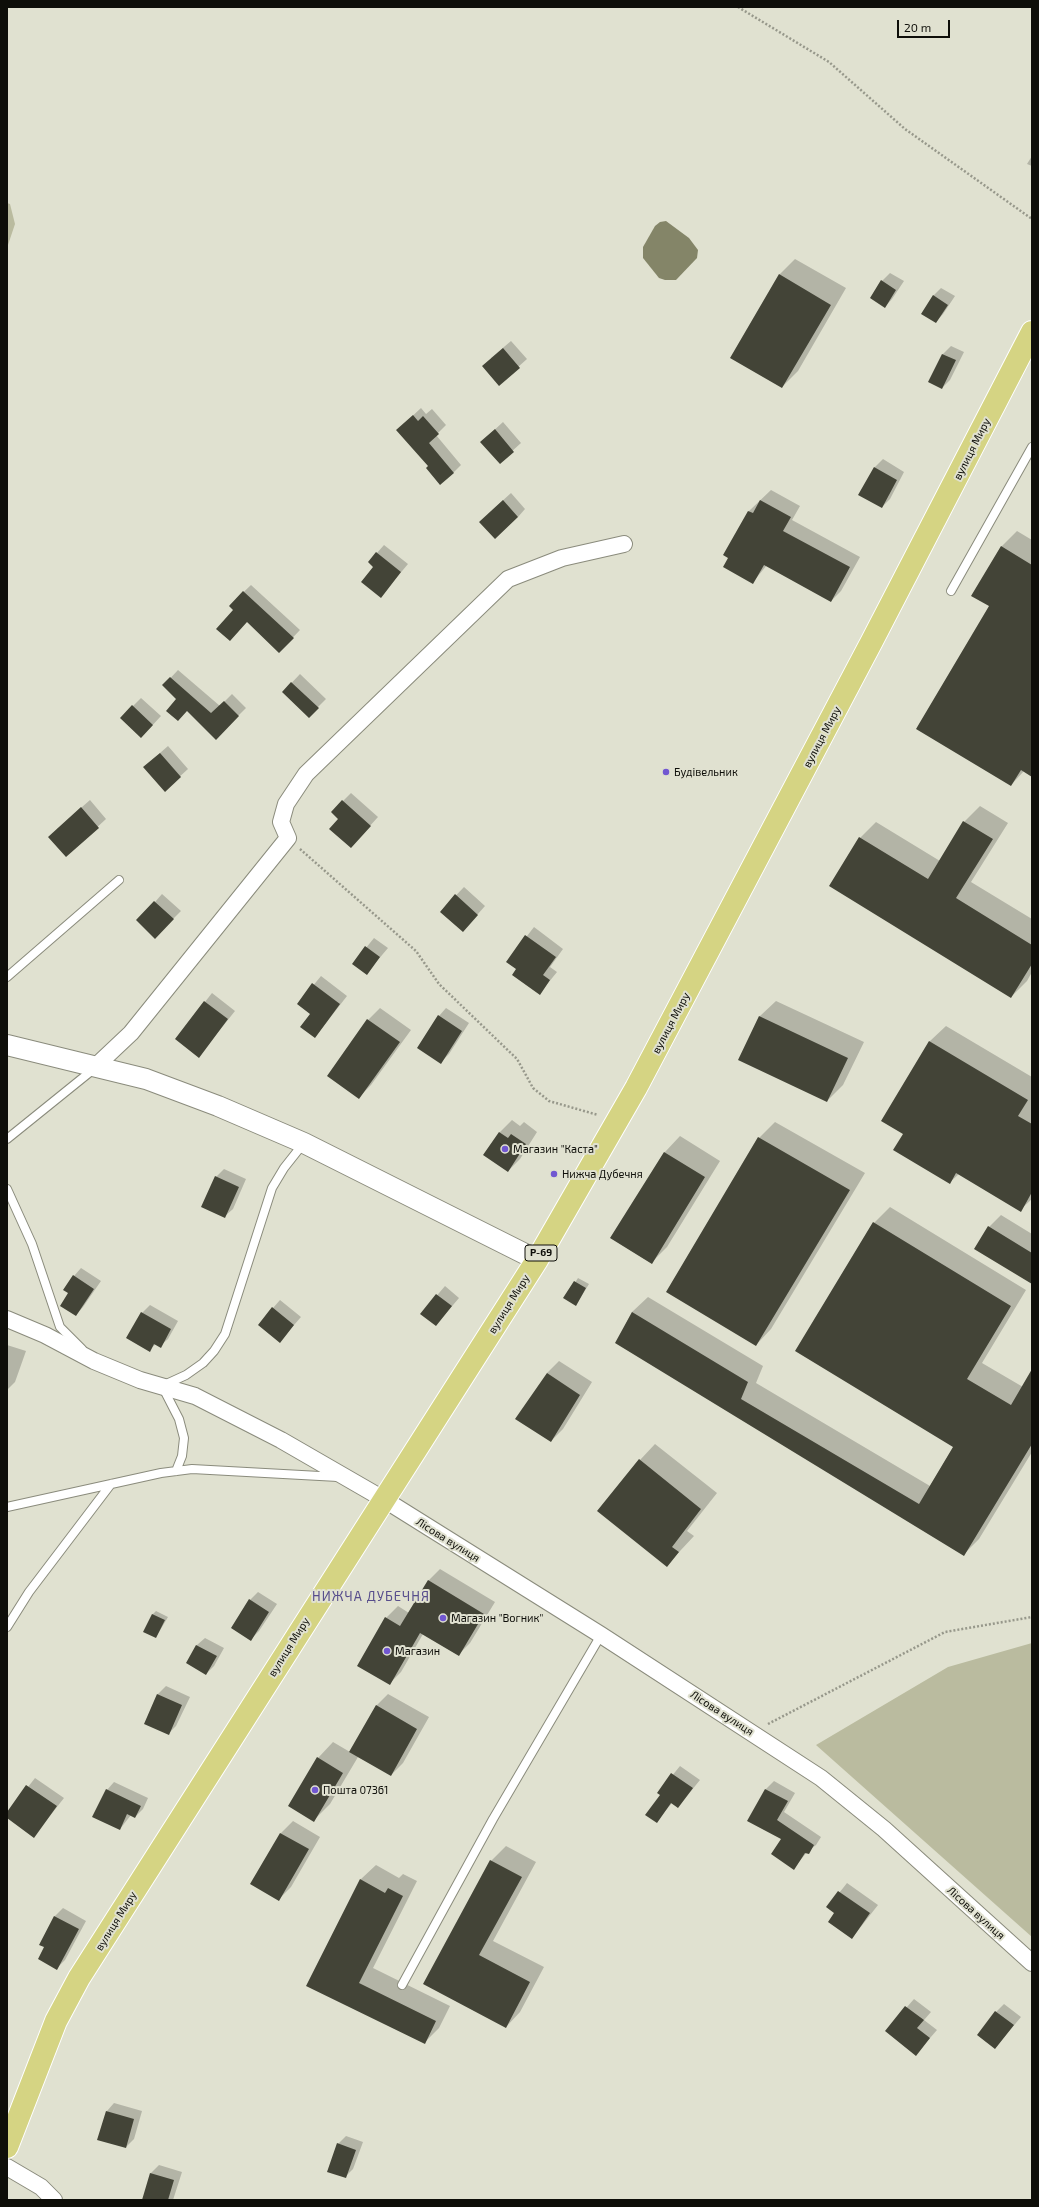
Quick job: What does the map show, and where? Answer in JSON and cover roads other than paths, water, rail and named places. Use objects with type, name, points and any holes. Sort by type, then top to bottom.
[{"type":"main road","name":"вулиця Миру","points":[[7,2147],[53,2028],[79,1978],[385,1500],[536,1260],[618,1120],[700,969],[1032,332]]},
{"type":"street","points":[[96,1066],[131,1033],[288,838],[281,822],[286,804],[306,774],[508,579],[562,558],[624,544]]},
{"type":"street","points":[[7,1045],[146,1079],[218,1106],[304,1143],[536,1260]]},
{"type":"street","name":"Лісова вулиця","points":[[7,1319],[45,1335],[94,1361],[162,1386],[195,1396],[234,1415],[385,1500],[601,1635],[827,1782],[884,1829],[1032,1963]]},
{"type":"street","points":[[7,2167],[41,2187],[54,2200]]},
{"type":"lane","points":[[951,591],[1032,447]]},
{"type":"lane","points":[[7,977],[119,880]]},
{"type":"lane","points":[[7,1140],[96,1066]]},
{"type":"lane","points":[[176,1471],[182,1456],[184,1438],[179,1419],[162,1386],[186,1375],[203,1363],[214,1351],[225,1334],[272,1188],[284,1168],[304,1143]]},
{"type":"lane","points":[[7,1189],[32,1244],[60,1327],[94,1361]]},
{"type":"lane","points":[[7,1507],[176,1471],[222,1470],[345,1477]]},
{"type":"lane","points":[[7,1627],[37,1581],[111,1484]]},
{"type":"lane","points":[[402,1985],[493,1819],[601,1635]]},
{"type":"place","name":"Будівельник","points":[[666,772]]},
{"type":"place","name":"Магазин \"Каста\"","points":[[505,1149]]},
{"type":"place","name":"Нижча Дубечня","points":[[554,1174]]},
{"type":"place","name":"Магазин \"Вогник\"","points":[[443,1618]]},
{"type":"place","name":"Магазин","points":[[387,1651]]},
{"type":"place","name":"Пошта 07361","points":[[315,1790]]},
{"type":"district","name":"НИЖЧА ДУБЕЧНЯ","points":[[371,1597]]}]
